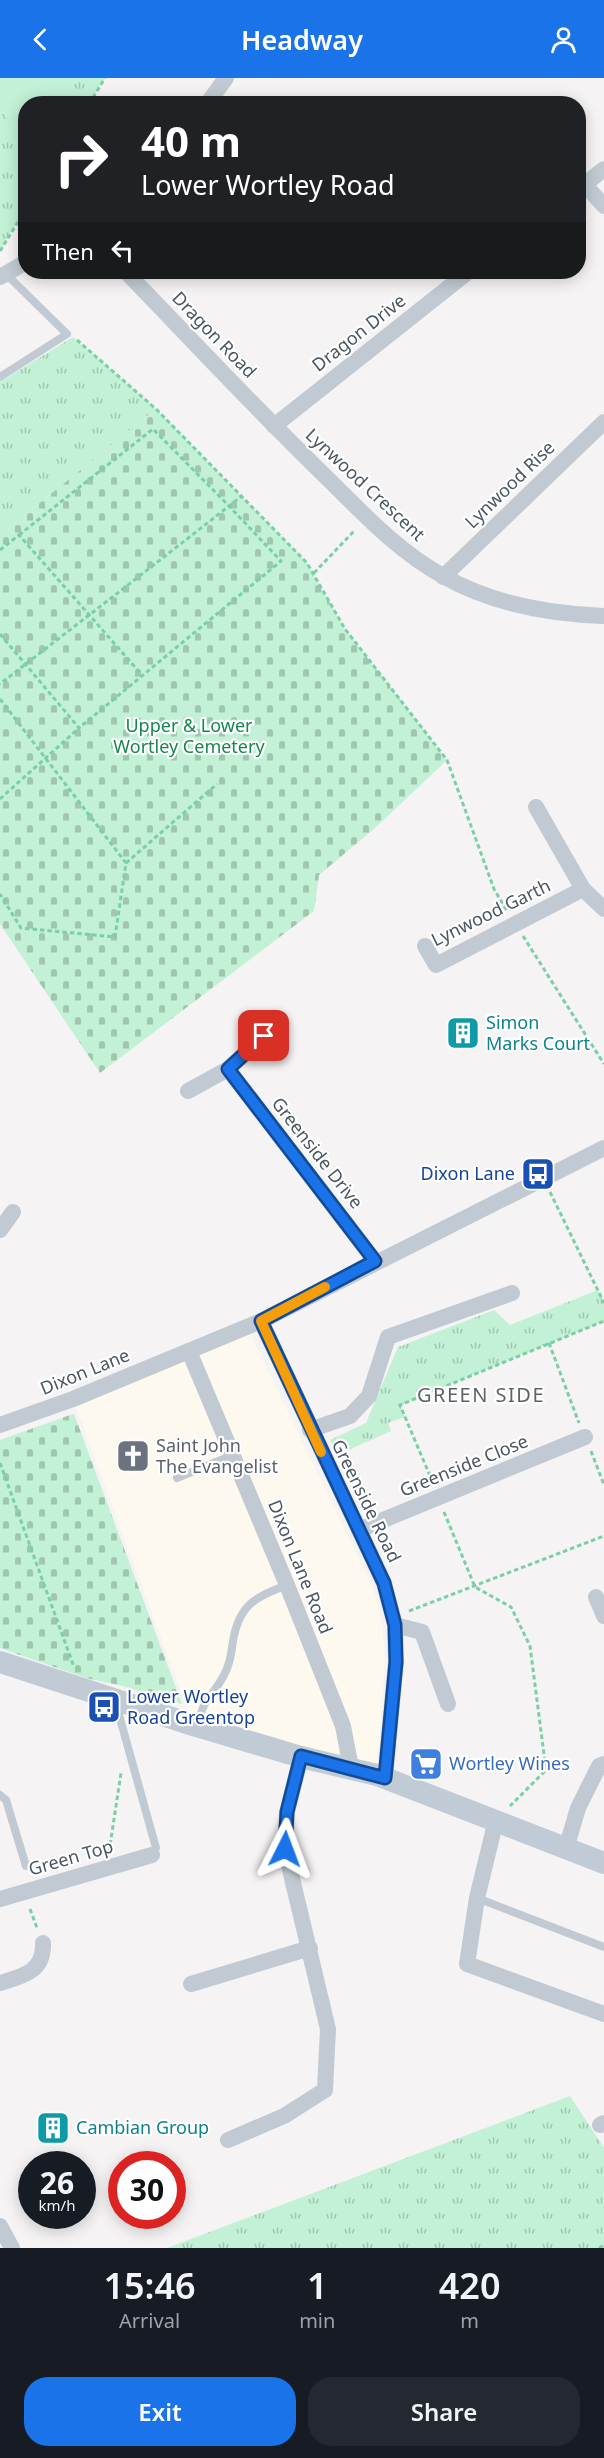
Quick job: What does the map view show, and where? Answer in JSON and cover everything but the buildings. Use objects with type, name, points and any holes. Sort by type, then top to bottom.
[{"type":"street","points":[[213,96],[226,78]]},
{"type":"street","points":[[586,184],[604,169]]},
{"type":"street","points":[[586,190],[604,206]]},
{"type":"street","points":[[3,275],[18,267]]},
{"type":"street","name":"Dragon Road","points":[[133,279],[274,426]]},
{"type":"street","name":"Dragon Drive","points":[[274,426],[459,279]]},
{"type":"street","name":"Lynwood Rise","points":[[443,577],[604,422]]},
{"type":"street","name":"Lynwood Crescent","points":[[274,426],[400,549],[443,577],[486,596],[526,608],[568,615],[604,616]]},
{"type":"street","points":[[536,807],[583,889],[604,909]]},
{"type":"street","name":"Lynwood Garth","points":[[425,946],[436,965],[583,889]]},
{"type":"street","points":[[188,1091],[228,1069],[264,1036]]},
{"type":"street","name":"Greenside Drive","points":[[228,1069],[375,1261]]},
{"type":"street","name":"Dixon Lane","points":[[0,1425],[73,1399],[261,1321],[375,1261],[604,1148]]},
{"type":"street","points":[[0,1230],[13,1212]]},
{"type":"street","points":[[310,1430],[350,1416],[369,1396],[388,1337],[512,1293]]},
{"type":"street","name":"Greenside Road","points":[[261,1321],[310,1430],[384,1583],[394,1621],[396,1662],[385,1778]]},
{"type":"street","name":"Dixon Lane Road","points":[[189,1351],[343,1726],[351,1768]]},
{"type":"street","name":"Greenside Close","points":[[359,1530],[585,1437]]},
{"type":"street","points":[[596,1597],[604,1616]]},
{"type":"street","points":[[394,1621],[422,1632],[448,1704]]},
{"type":"street","points":[[0,1662],[198,1726],[385,1778],[604,1863]]},
{"type":"street","points":[[228,2140],[284,2116],[325,2090],[328,2029],[285,1849],[287,1812],[301,1756]]},
{"type":"street","points":[[566,1849],[578,1808],[599,1766],[604,1764]]},
{"type":"street","points":[[496,1820],[477,1898],[467,1964],[604,2014]]},
{"type":"street","name":"Green Top","points":[[0,1899],[152,1856]]},
{"type":"street","points":[[0,1983],[32,1972],[43,1954],[43,1943]]},
{"type":"street","points":[[191,1984],[310,1948]]},
{"type":"street","points":[[0,2226],[12,2248]]},
{"type":"lane","points":[[0,377],[68,334],[3,275]]},
{"type":"lane","points":[[177,1478],[233,1455]]},
{"type":"lane","points":[[198,1726],[205,1701],[223,1678],[231,1659],[233,1639],[240,1615],[256,1598],[287,1585]]},
{"type":"lane","points":[[114,1700],[156,1848],[152,1856]]},
{"type":"lane","points":[[0,1795],[6,1800],[26,1866]]},
{"type":"lane","points":[[477,1898],[604,1947]]},
{"type":"path","points":[[94,96],[105,78]]},
{"type":"path","points":[[0,250],[18,221]]},
{"type":"path","points":[[68,334],[156,409],[308,563],[345,629],[447,760],[494,889],[604,1064]]},
{"type":"path","points":[[0,550],[153,429],[281,561],[79,728],[0,799]]},
{"type":"path","points":[[0,684],[242,496]]},
{"type":"path","points":[[313,573],[367,518]]},
{"type":"path","points":[[19,535],[142,676]]},
{"type":"path","points":[[0,634],[79,728]]},
{"type":"path","points":[[0,699],[126,863]]},
{"type":"path","points":[[0,894],[21,928],[115,937],[126,863],[217,784]]},
{"type":"path","points":[[543,1179],[604,1303]]},
{"type":"path","points":[[496,1820],[546,1770],[530,1646],[511,1608],[475,1587],[400,1405],[604,1321]]},
{"type":"path","points":[[549,1343],[604,1485]]},
{"type":"path","points":[[0,1463],[83,1689]]},
{"type":"path","points":[[394,1621],[604,1536]]},
{"type":"path","points":[[106,1869],[126,1741]]},
{"type":"path","points":[[24,1892],[43,1943]]},
{"type":"path","points":[[599,2248],[604,2245]]},
{"type":"shaded area","points":[[247,1327],[372,1586],[382,1623],[385,1662],[377,1775],[193,1725],[73,1399]]},
{"type":"green space","points":[[0,78],[105,78],[93,96],[18,96],[18,221],[0,251]]},
{"type":"green space","points":[[0,78],[71,78],[52,96],[18,96],[17,129],[0,110]]},
{"type":"green space","points":[[73,337],[156,409],[0,535],[0,382]]},
{"type":"green space","name":"Upper & Lower Wortley Cemetery","points":[[156,409],[307,563],[345,629],[447,760],[375,828],[319,875],[314,911],[100,1073],[0,924],[0,535]]},
{"type":"green space","points":[[598,1290],[604,1303],[604,1321],[400,1405],[405,1417],[388,1423],[391,1431],[337,1455],[330,1440],[366,1423],[398,1347],[494,1310],[510,1325]]},
{"type":"green space","points":[[74,1414],[182,1704],[123,1686],[86,1678],[0,1648],[0,1440]]},
{"type":"green space","points":[[570,2096],[604,2148],[604,2248],[167,2248]]},
{"type":"slow traffic","points":[[321,1452],[261,1321],[325,1287]]},
{"type":"place","name":"Simon Marks Court","points":[[463,1033]]},
{"type":"place","name":"Dixon Lane","points":[[538,1174]]},
{"type":"place","name":"Saint John The Evangelist","points":[[133,1456]]},
{"type":"place","name":"Lower Wortley Road Greentop","points":[[104,1707]]},
{"type":"place","name":"Wortley Wines","points":[[426,1764]]},
{"type":"place","name":"Cambian Group","points":[[53,2128]]},
{"type":"district","name":"GREEN SIDE","points":[[481,1395]]},
{"type":"route","points":[[264,1036],[228,1069],[375,1261],[261,1321],[310,1430],[384,1583],[395,1625],[396,1662],[385,1778],[301,1756],[294,1776],[287,1812],[285,1849]]}]
